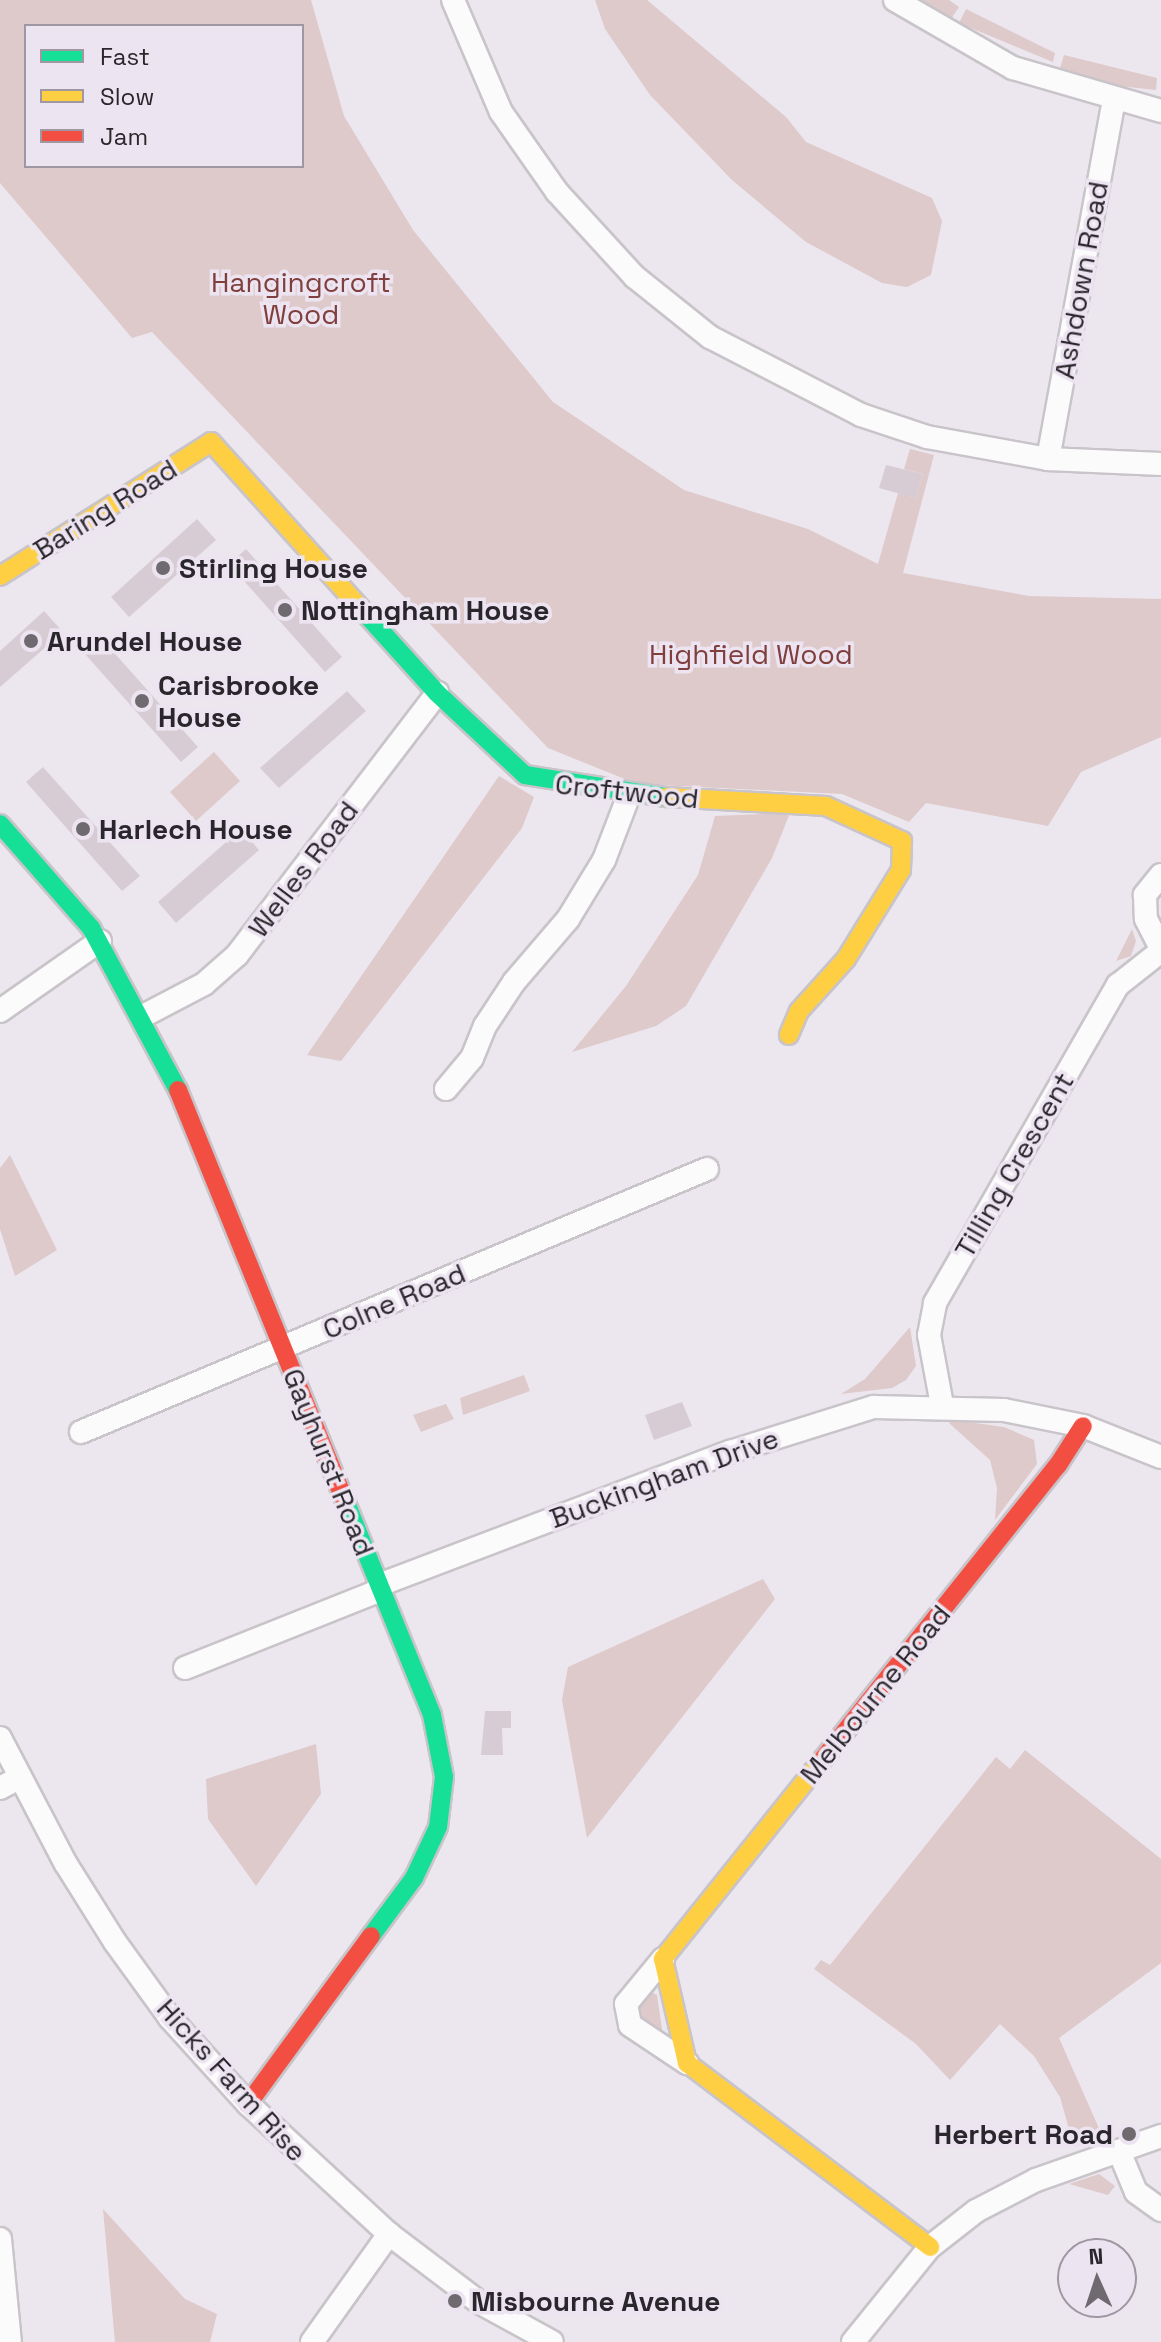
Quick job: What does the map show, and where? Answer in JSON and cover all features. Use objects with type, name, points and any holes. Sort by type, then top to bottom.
[{"type":"street","points":[[453,0],[501,112],[557,192],[635,277],[710,337],[861,415],[927,437],[1048,459],[1161,464]]},
{"type":"street","points":[[895,0],[1013,68],[1114,101],[1161,111]]},
{"type":"street","name":"Ashdown Road","points":[[1048,459],[1114,101]]},
{"type":"street","name":"Baring Road","points":[[0,576],[211,442]]},
{"type":"street","name":"Croftwood","points":[[211,442],[437,693],[525,775],[629,795],[826,806],[902,841],[901,870],[846,959],[799,1011],[789,1035]]},
{"type":"street","name":"Welles Road","points":[[143,1016],[204,984],[237,955],[437,693]]},
{"type":"street","points":[[446,1089],[472,1058],[485,1026],[514,982],[568,919],[604,860],[629,795]]},
{"type":"street","name":"Gayhurst Road","points":[[0,824],[100,941],[143,1016],[432,1715],[444,1777],[438,1827],[414,1878],[248,2104]]},
{"type":"street","points":[[1161,875],[1145,895],[1146,919],[1161,950]]},
{"type":"street","points":[[0,1011],[100,941]]},
{"type":"street","name":"Tilling Crescent","points":[[942,1405],[929,1335],[935,1303],[1118,985],[1161,950]]},
{"type":"street","name":"Colne Road","points":[[81,1432],[707,1169]]},
{"type":"street","name":"Buckingham Drive","points":[[185,1668],[381,1588],[821,1421],[874,1407],[942,1405],[1004,1410],[1083,1426],[1161,1457]]},
{"type":"street","name":"Melbourne Road","points":[[930,2247],[687,2063],[630,2025],[626,2004],[1058,1465],[1083,1426]]},
{"type":"street","name":"Hicks Farm Rise","points":[[0,1738],[9,1783],[115,1942],[170,2018],[248,2104],[389,2234],[479,2302],[552,2342]]},
{"type":"street","points":[[663,1959],[687,2063]]},
{"type":"street","points":[[853,2342],[930,2247],[976,2211],[1024,2186],[1161,2136]]},
{"type":"street","points":[[1119,2151],[1136,2192],[1161,2210]]},
{"type":"street","points":[[312,2342],[389,2234]]},
{"type":"street","points":[[0,2239],[10,2342]]},
{"type":"green space","points":[[0,0],[311,0],[344,116],[413,230],[553,402],[684,490],[808,529],[878,564],[898,493],[916,498],[923,474],[904,469],[910,449],[934,455],[903,573],[1029,596],[1161,599],[1161,737],[1081,772],[1048,826],[926,803],[909,822],[842,794],[637,784],[548,748],[152,332],[132,338],[0,183]]},
{"type":"green space","points":[[595,0],[647,0],[786,117],[806,142],[932,198],[942,221],[931,275],[907,287],[882,283],[806,242],[732,180],[650,95],[605,29]]},
{"type":"green space","points":[[920,0],[949,0],[959,7],[951,19]]},
{"type":"green space","points":[[966,9],[1055,53],[1053,62],[959,23]]},
{"type":"green space","points":[[1064,55],[1157,78],[1156,90],[1119,86],[1060,68]]},
{"type":"green space","points":[[214,752],[240,781],[196,821],[170,792]]},
{"type":"green space","points":[[499,776],[534,797],[522,828],[341,1061],[307,1055]]},
{"type":"green space","points":[[790,813],[772,858],[686,1006],[656,1026],[572,1052],[626,986],[698,875],[715,816]]},
{"type":"green space","points":[[1132,929],[1136,941],[1131,956],[1116,961]]},
{"type":"green space","points":[[10,1155],[57,1250],[15,1276],[0,1229],[0,1168]]},
{"type":"green space","points":[[910,1327],[916,1366],[906,1380],[892,1388],[841,1394],[865,1379]]},
{"type":"green space","points":[[524,1375],[530,1391],[463,1415],[460,1398]]},
{"type":"green space","points":[[446,1404],[454,1419],[421,1432],[413,1415]]},
{"type":"green space","points":[[953,1420],[1004,1427],[1034,1440],[1037,1464],[995,1520],[997,1488],[990,1460],[949,1423]]},
{"type":"green space","points":[[763,1579],[775,1599],[587,1838],[562,1700],[568,1667]]},
{"type":"green space","points":[[316,1744],[321,1794],[256,1886],[208,1819],[206,1779]]},
{"type":"green space","points":[[1025,1750],[1161,1859],[1161,1963],[1059,2038],[1102,2135],[1074,2147],[1060,2097],[1034,2056],[1000,2024],[950,2080],[916,2044],[814,1969],[821,1960],[830,1965],[996,1757],[1010,1769]]},
{"type":"green space","points":[[649,1991],[657,1995],[663,2036],[632,2015],[630,2000]]},
{"type":"green space","points":[[1099,2174],[1115,2186],[1108,2195],[1069,2184]]},
{"type":"green space","points":[[103,2209],[185,2299],[217,2314],[210,2342],[115,2342]]},
{"type":"building","points":[[886,465],[923,474],[916,498],[879,488]]},
{"type":"building","name":"Stirling House","points":[[197,519],[216,540],[129,617],[111,597]]},
{"type":"building","name":"Nottingham House","points":[[246,549],[342,657],[325,672],[229,564]]},
{"type":"building","name":"Arundel House","points":[[44,611],[63,632],[0,687],[0,651]]},
{"type":"building","name":"Carisbrooke House","points":[[102,639],[198,747],[181,762],[85,654]]},
{"type":"building","points":[[347,691],[366,711],[279,788],[260,768]]},
{"type":"building","name":"Harlech House","points":[[43,767],[140,876],[122,891],[26,782]]},
{"type":"building","points":[[241,829],[259,850],[176,923],[158,902]]},
{"type":"building","points":[[682,1402],[692,1426],[654,1440],[645,1415]]},
{"type":"building","points":[[485,1711],[511,1711],[511,1728],[502,1728],[503,1755],[481,1755]]},
{"type":"traffic: fast","points":[[363,611],[437,693],[525,775],[666,797]]},
{"type":"traffic: fast","points":[[0,824],[91,928],[178,1090]]},
{"type":"traffic: fast","points":[[344,1498],[432,1715],[444,1777],[438,1827],[414,1878],[371,1936]]},
{"type":"traffic: slow","points":[[0,576],[211,442],[363,611]]},
{"type":"traffic: slow","points":[[666,797],[826,806],[902,841],[901,870],[846,959],[799,1011],[789,1035]]},
{"type":"traffic: slow","points":[[823,1759],[663,1959],[687,2063],[930,2247]]},
{"type":"traffic: jam","points":[[178,1090],[344,1498]]},
{"type":"traffic: jam","points":[[823,1759],[1058,1465],[1083,1426]]},
{"type":"traffic: jam","points":[[248,2104],[371,1936]]},
{"type":"place","name":"Stirling House","points":[[163,568]]},
{"type":"place","name":"Nottingham House","points":[[285,610]]},
{"type":"place","name":"Arundel House","points":[[31,641]]},
{"type":"place","name":"Carisbrooke House","points":[[142,701]]},
{"type":"place","name":"Harlech House","points":[[83,829]]},
{"type":"place","name":"Herbert Road","points":[[1129,2134]]},
{"type":"place","name":"Misbourne Avenue","points":[[455,2301]]},
{"type":"park label","name":"Hangingcroft Wood","points":[[301,298]]},
{"type":"park label","name":"Highfield Wood","points":[[751,654]]}]
